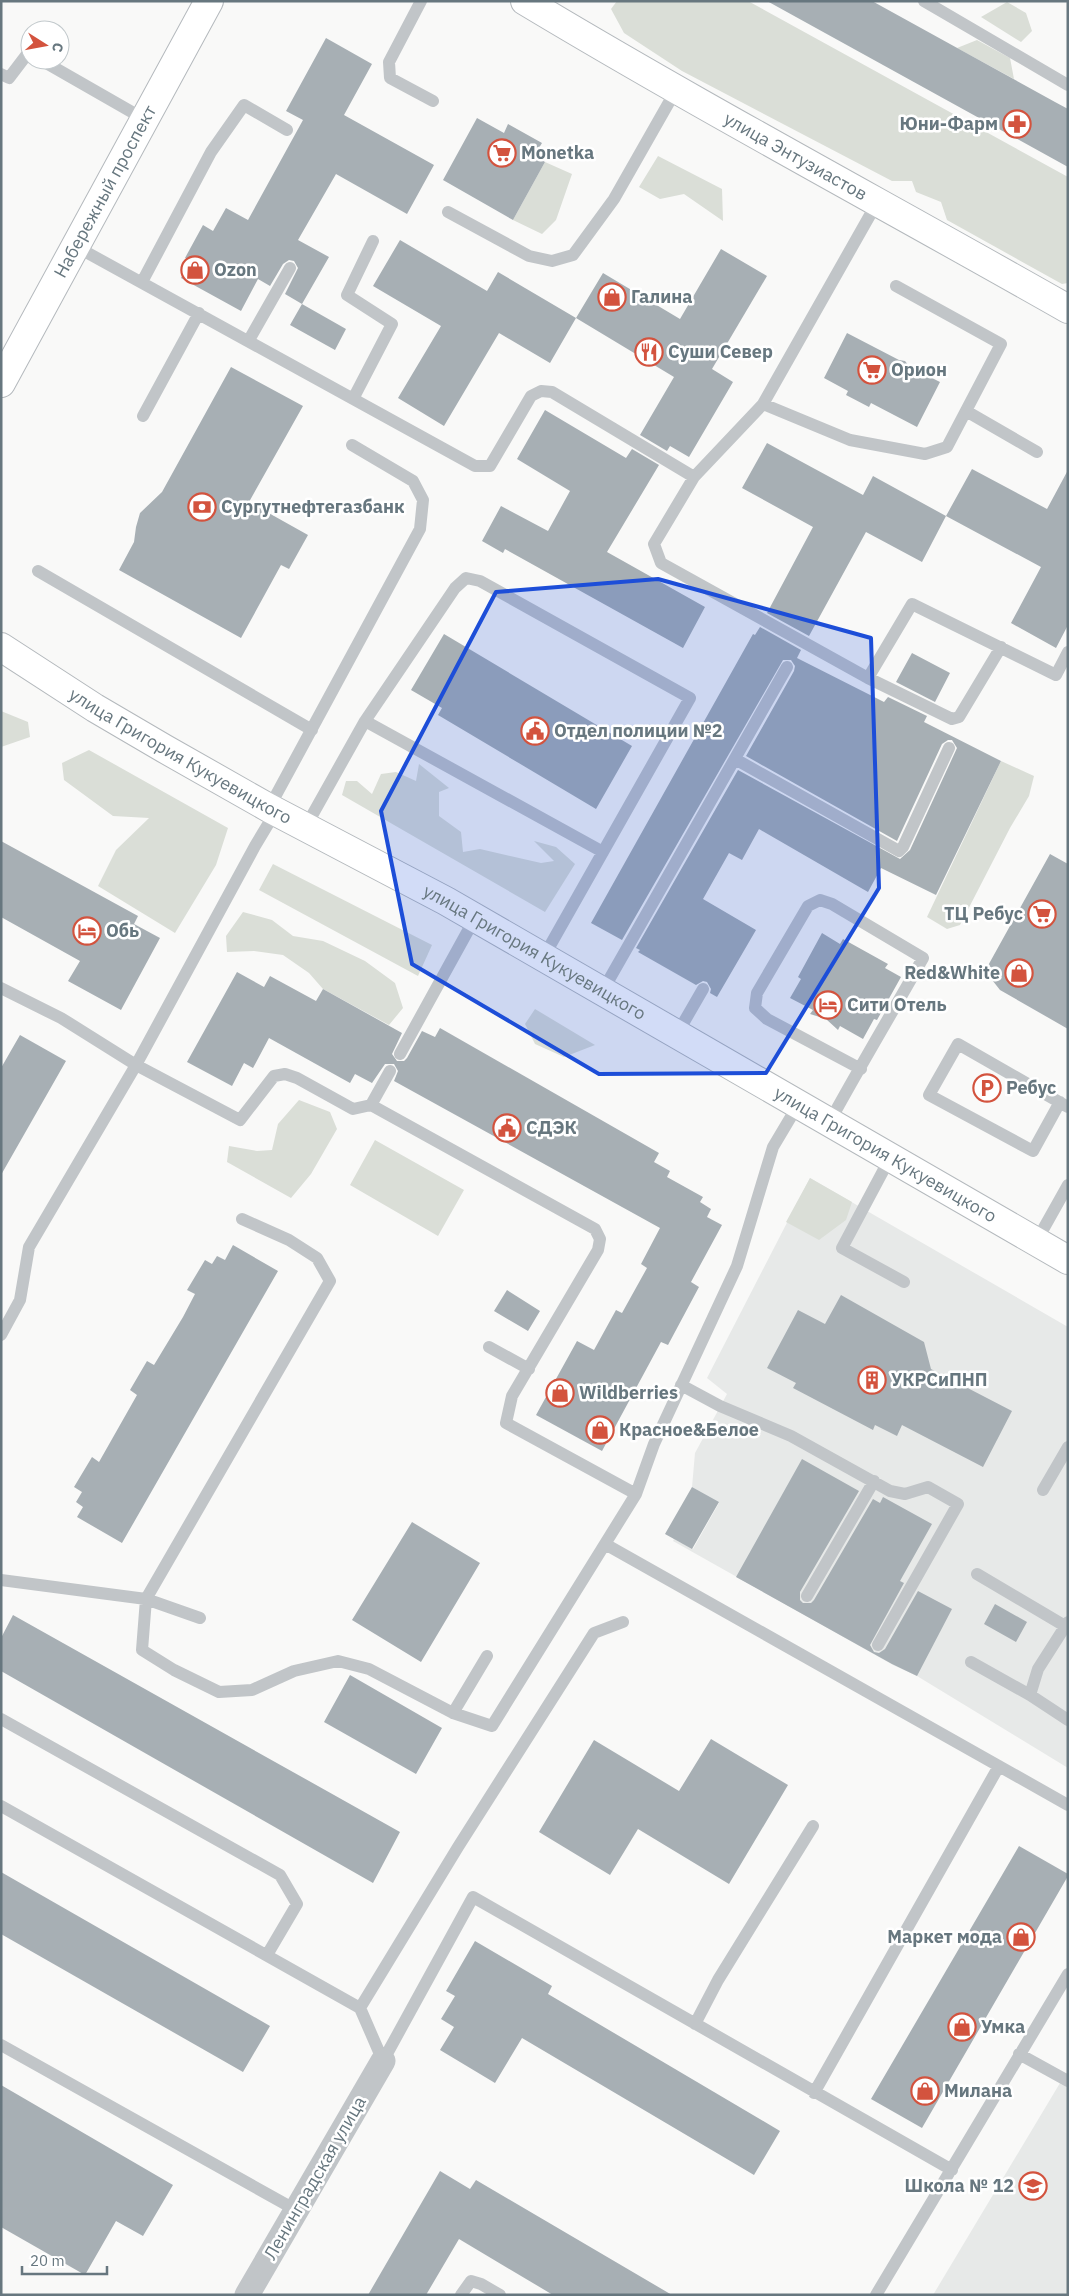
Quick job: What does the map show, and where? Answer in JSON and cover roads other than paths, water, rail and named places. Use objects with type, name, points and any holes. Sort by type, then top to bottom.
[{"type":"street","name":"Набережный проспект","points":[[1,383],[209,1]]},
{"type":"street","name":"улица Энтузиастов","points":[[525,1],[676,90],[878,201],[1068,309]]},
{"type":"street","name":"улица Григория Кукуевицкого","points":[[1,647],[95,708],[305,828],[475,918],[1068,1260]]},
{"type":"street","name":"Ленинградская улица","points":[[247,2295],[383,2061]]},
{"type":"lane","points":[[421,1],[389,62],[390,78],[433,101]]},
{"type":"lane","points":[[924,1],[1068,85]]},
{"type":"lane","points":[[1,74],[9,78],[20,64]]},
{"type":"lane","points":[[59,70],[144,119]]},
{"type":"lane","points":[[448,212],[529,256],[552,261],[573,254],[614,199],[676,90]]},
{"type":"lane","points":[[142,282],[211,152],[244,105],[287,130]]},
{"type":"lane","points":[[878,201],[763,404],[694,477],[654,544],[661,563],[868,678],[952,719],[959,717],[1001,647]]},
{"type":"lane","points":[[353,400],[392,324],[347,295],[373,241]]},
{"type":"lane","points":[[75,246],[249,340],[353,400],[474,466],[490,466],[531,396],[541,391],[552,392],[694,477]]},
{"type":"lane","points":[[249,340],[290,268]]},
{"type":"lane","points":[[763,404],[850,440],[924,454],[946,447],[1001,344],[896,286]]},
{"type":"lane","points":[[143,416],[199,313]]},
{"type":"lane","points":[[966,411],[1037,452]]},
{"type":"lane","points":[[1,1334],[20,1300],[29,1247],[136,1065],[255,846],[312,730],[420,529],[423,500],[413,481],[352,445]]},
{"type":"lane","points":[[38,571],[312,730]]},
{"type":"lane","points":[[305,828],[365,721],[455,588],[466,578],[480,580],[690,698],[543,958]]},
{"type":"lane","points":[[868,678],[912,604],[1056,675],[1068,652]]},
{"type":"lane","points":[[602,992],[787,667]]},
{"type":"lane","points":[[365,721],[603,852]]},
{"type":"lane","points":[[735,760],[899,851],[903,847],[949,748]]},
{"type":"lane","points":[[829,1123],[861,1069],[923,958],[832,904],[820,900],[808,906],[757,993],[755,1008],[767,1019],[861,1069]]},
{"type":"lane","points":[[400,1054],[475,918]]},
{"type":"lane","points":[[1,988],[61,1018],[136,1065],[240,1120],[274,1076],[285,1074],[298,1078],[353,1109],[371,1105],[595,1229],[600,1239],[598,1250],[512,1396],[506,1423],[636,1494]]},
{"type":"lane","points":[[677,1034],[703,989]]},
{"type":"lane","points":[[958,1044],[1064,1104],[1034,1151],[929,1094],[958,1044]]},
{"type":"lane","points":[[371,1105],[390,1071]]},
{"type":"lane","points":[[242,1219],[290,1240],[317,1258],[330,1281],[146,1599],[142,1650],[174,1670],[220,1692],[252,1690],[294,1670],[338,1661],[370,1670],[454,1714],[492,1726],[636,1494],[654,1444],[736,1266],[773,1147],[798,1105]]},
{"type":"lane","points":[[890,1158],[842,1248],[904,1282]]},
{"type":"lane","points":[[1036,1242],[1068,1185]]},
{"type":"lane","points":[[489,1347],[529,1369]]},
{"type":"lane","points":[[681,1385],[720,1406],[791,1436],[890,1491],[905,1494],[928,1486],[958,1504],[878,1645]]},
{"type":"lane","points":[[1043,1490],[1068,1447]]},
{"type":"lane","points":[[806,1596],[874,1481]]},
{"type":"lane","points":[[605,1544],[1068,1805]]},
{"type":"lane","points":[[977,1574],[1067,1624],[1038,1669],[1030,1695]]},
{"type":"lane","points":[[2,1576],[146,1599],[200,1618]]},
{"type":"lane","points":[[360,2008],[458,1847],[594,1633],[623,1622]]},
{"type":"lane","points":[[454,1714],[487,1656]]},
{"type":"lane","points":[[971,1662],[1030,1695],[1068,1720]]},
{"type":"lane","points":[[1,1718],[280,1875],[296,1904],[266,1955]]},
{"type":"lane","points":[[814,2093],[999,1766]]},
{"type":"lane","points":[[1,1806],[360,2008],[383,2061]]},
{"type":"lane","points":[[695,2024],[718,1980],[813,1826]]},
{"type":"lane","points":[[383,2061],[473,1897],[952,2170]]},
{"type":"lane","points":[[876,2295],[952,2170],[1018,2054],[1068,1974]]},
{"type":"lane","points":[[1,2046],[296,2210]]},
{"type":"lane","points":[[1018,2054],[1068,2081]]},
{"type":"lane","points":[[461,2295],[471,2282],[481,2284],[500,2295]]},
{"type":"place","name":"Юни-Фарм","points":[[1017,124]]},
{"type":"place","name":"Monetka","points":[[502,153]]},
{"type":"place","name":"Ozon","points":[[195,270]]},
{"type":"place","name":"Галина","points":[[612,297]]},
{"type":"place","name":"Суши Север","points":[[649,352]]},
{"type":"place","name":"Орион","points":[[872,370]]},
{"type":"place","name":"Сургутнефтегазбанк","points":[[202,507]]},
{"type":"place","name":"Отдел полиции №2","points":[[535,731]]},
{"type":"place","name":"ТЦ Ребус","points":[[1042,914]]},
{"type":"place","name":"Обь","points":[[87,931]]},
{"type":"place","name":"Red&White","points":[[1019,973]]},
{"type":"place","name":"Сити Отель","points":[[828,1005]]},
{"type":"place","name":"Ребус","points":[[987,1088]]},
{"type":"place","name":"СДЭК","points":[[507,1128]]},
{"type":"place","name":"УКРСиПНП","points":[[872,1380]]},
{"type":"place","name":"Wildberries","points":[[560,1393]]},
{"type":"place","name":"Красное&Белое","points":[[600,1430]]},
{"type":"place","name":"Маркет мода","points":[[1021,1937]]},
{"type":"place","name":"Умка","points":[[962,2027]]},
{"type":"place","name":"Милана","points":[[925,2091]]},
{"type":"place","name":"Школа № 12","points":[[1033,2186]]}]
